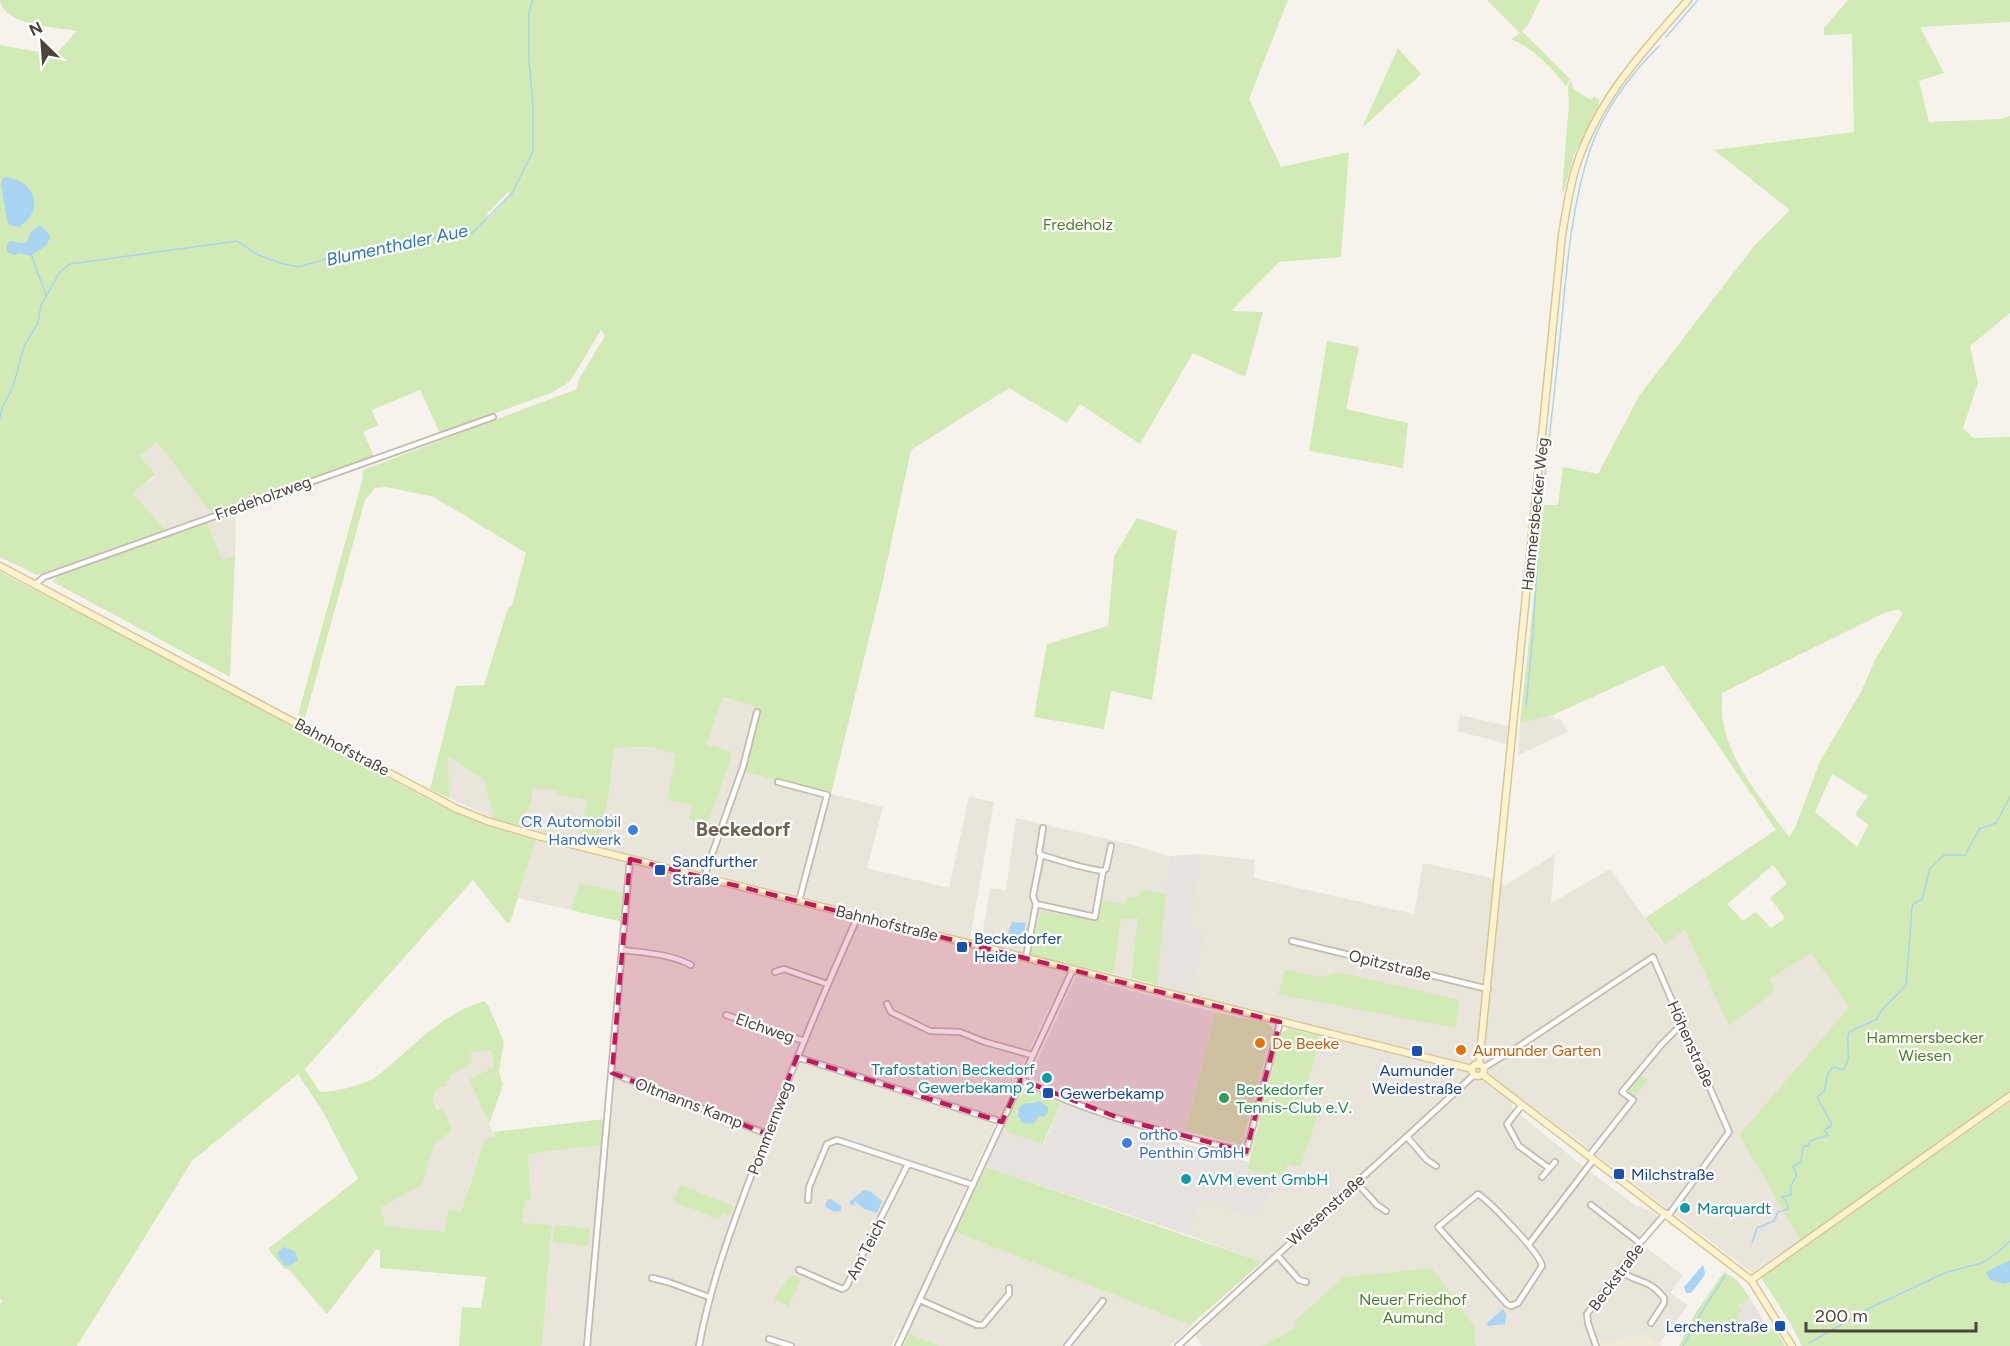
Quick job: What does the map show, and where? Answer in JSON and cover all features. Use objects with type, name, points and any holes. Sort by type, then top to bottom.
[{"type":"street","name":"Hammersbecker Weg","points":[[1482,1069],[1488,989],[1567,201],[1581,152],[1606,101],[1635,61],[1688,0]]},
{"type":"street","name":"Fredeholzweg","points":[[36,584],[44,577],[493,417]]},
{"type":"street","name":"Bahnhofstraße","points":[[0,566],[472,816],[630,860],[1073,969],[1473,1072]]},
{"type":"street","points":[[704,877],[743,767],[757,712]]},
{"type":"street","points":[[777,782],[827,795],[799,901]]},
{"type":"street","points":[[1026,958],[1036,904],[1033,896],[1041,855],[1039,852],[1043,828]]},
{"type":"street","points":[[1036,904],[1095,917],[1103,871],[1106,869],[1111,846]]},
{"type":"street","points":[[1041,855],[1077,867],[1103,871]]},
{"type":"street","points":[[587,1346],[630,860]]},
{"type":"street","name":"Pommernweg","points":[[699,1346],[709,1297],[727,1239],[797,1057],[858,916]]},
{"type":"street","name":"Opitzstraße","points":[[1292,941],[1488,989]]},
{"type":"street","points":[[622,950],[681,959],[691,965]]},
{"type":"street","name":"Höhenstraße","points":[[1482,1069],[1653,957],[1729,1132],[1667,1214]]},
{"type":"street","points":[[775,972],[784,969],[827,984]]},
{"type":"street","points":[[898,1346],[1073,969]]},
{"type":"street","points":[[887,1005],[891,1012],[930,1031],[960,1032],[1032,1055]]},
{"type":"street","name":"Elchweg","points":[[726,1015],[804,1041]]},
{"type":"street","points":[[1021,1079],[1056,1097],[1124,1120],[1246,1152],[1280,1022]]},
{"type":"street","points":[[1529,1244],[1633,1101],[1622,1092],[1682,1024]]},
{"type":"street","points":[[797,1057],[1002,1122]]},
{"type":"street","points":[[1482,1069],[1478,1076],[1473,1072],[1475,1066],[1482,1069],[1522,1105],[1751,1280],[1792,1346]]},
{"type":"street","name":"Wiesenstraße","points":[[1178,1346],[1407,1137],[1473,1072]]},
{"type":"street","name":"Oltmanns Kamp","points":[[612,1073],[767,1134]]},
{"type":"street","points":[[1751,1280],[2010,1096]]},
{"type":"street","points":[[1522,1105],[1507,1124],[1519,1146],[1549,1168]]},
{"type":"street","points":[[1407,1137],[1427,1160],[1436,1166]]},
{"type":"street","points":[[808,1200],[809,1187],[827,1144],[837,1140],[973,1185]]},
{"type":"street","points":[[1542,1178],[1555,1161]]},
{"type":"street","name":"Am Teich","points":[[799,1270],[842,1289],[846,1287],[908,1164]]},
{"type":"street","points":[[1356,1182],[1377,1205],[1386,1211]]},
{"type":"street","points":[[1478,1194],[1529,1244],[1542,1261],[1542,1266],[1518,1303],[1511,1306],[1506,1304],[1438,1227],[1478,1194]]},
{"type":"street","points":[[1591,1205],[1641,1243]]},
{"type":"street","name":"Beckstraße","points":[[1596,1346],[1587,1314],[1641,1243],[1667,1214]]},
{"type":"street","points":[[1277,1254],[1299,1280],[1306,1282]]},
{"type":"street","points":[[1620,1271],[1647,1282],[1664,1298],[1664,1303],[1651,1323]]},
{"type":"street","points":[[652,1278],[709,1297]]},
{"type":"street","points":[[920,1300],[977,1325],[983,1325],[1009,1294],[1009,1288]]},
{"type":"street","points":[[1067,1346],[1103,1301]]},
{"type":"street","points":[[769,1339],[791,1346]]},
{"type":"highlighted area","points":[[630,859],[1280,1022],[1246,1152],[1124,1120],[1021,1080],[1002,1122],[797,1057],[767,1134],[612,1073]]},
{"type":"shaded area","points":[[157,442],[211,513],[165,530],[133,493],[155,476],[140,454]]},
{"type":"shaded area","points":[[236,512],[235,555],[222,561],[207,522]]},
{"type":"shaded area","points":[[723,697],[760,708],[744,772],[883,807],[867,868],[949,888],[969,797],[994,802],[970,939],[981,941],[990,888],[1006,890],[1016,818],[1133,845],[1169,856],[1166,893],[1140,890],[1139,897],[1099,922],[1030,955],[1069,972],[1044,1018],[947,1229],[1193,1325],[1170,1346],[940,1346],[899,1329],[891,1346],[542,1346],[552,1226],[522,1223],[525,1201],[531,1200],[528,1154],[608,1145],[629,894],[579,883],[571,910],[518,898],[539,831],[518,826],[532,802],[532,787],[557,791],[558,794],[588,801],[610,788],[614,748],[650,747],[677,754],[693,806],[707,825],[732,752],[707,744]]},
{"type":"shaded area","points":[[1460,715],[1508,726],[1507,744],[1457,731]]},
{"type":"shaded area","points":[[1553,715],[1555,720],[1560,718],[1568,732],[1518,755],[1520,723]]},
{"type":"shaded area","points":[[447,757],[485,779],[493,818],[449,798]]},
{"type":"shaded area","points":[[1201,854],[1255,860],[1254,878],[1414,914],[1423,863],[1492,878],[1504,886],[1555,854],[1551,903],[1610,869],[1663,944],[1685,929],[1729,1025],[1770,979],[1811,952],[1849,1007],[1739,1135],[1800,1240],[1752,1273],[1519,1096],[1512,1108],[1637,1207],[1652,1211],[1662,1221],[1643,1245],[1683,1275],[1670,1293],[1688,1305],[1659,1344],[1644,1334],[1599,1343],[1600,1346],[1476,1346],[1475,1327],[1432,1268],[1343,1277],[1297,1327],[1262,1346],[1202,1346],[1195,1335],[1269,1268],[1262,1262],[1188,1235],[1201,1200],[1214,1198],[1230,1204],[1228,1209],[1282,1181],[1288,1164],[1320,1108],[1302,1104],[1320,1036],[1340,1041],[1344,1033],[1192,995],[1204,931],[1189,929]]},
{"type":"shaded area","points":[[1201,854],[1190,929],[1205,931],[1192,995],[1157,985],[1169,856]]},
{"type":"shaded area","points":[[1121,918],[1139,918],[1131,978],[1114,974]]},
{"type":"shaded area","points":[[1076,976],[1215,1012],[1185,1131],[1176,1141],[1249,1162],[1247,1169],[1283,1179],[1252,1217],[1228,1209],[1230,1204],[1214,1199],[1213,1203],[1201,1200],[1188,1235],[986,1167],[1003,1127],[1005,1130],[1044,1144],[1065,1094],[1032,1078],[1031,1074]]},
{"type":"shaded area","points":[[492,1050],[494,1067],[469,1079],[495,1137],[471,1180],[461,1213],[449,1210],[444,1233],[385,1226],[380,1207],[421,1185],[434,1145],[452,1130],[433,1100],[436,1090],[449,1076],[472,1063],[471,1053]]},
{"type":"shaded area","points":[[1750,1298],[1768,1328],[1751,1338],[1738,1314],[1738,1306]]},
{"type":"shaded area","points":[[1644,1334],[1662,1346],[1600,1346],[1599,1342]]},
{"type":"green space","name":"Fredeholz","points":[[0,0],[1288,0],[1249,99],[1281,167],[1349,152],[1341,257],[1279,262],[1231,311],[1263,312],[1245,377],[1193,353],[1140,444],[1080,404],[1067,423],[1009,388],[911,450],[882,585],[831,794],[744,772],[760,708],[723,697],[707,744],[732,752],[707,825],[689,819],[693,805],[667,800],[676,754],[650,747],[614,748],[610,788],[597,847],[578,841],[588,801],[557,794],[557,791],[532,788],[532,802],[518,826],[493,818],[484,779],[448,757],[449,798],[430,789],[456,686],[484,685],[508,608],[512,605],[526,553],[434,497],[386,487],[375,488],[365,500],[305,718],[298,715],[362,481],[363,470],[577,389],[579,379],[605,336],[601,330],[572,378],[551,393],[440,433],[420,390],[372,410],[378,425],[363,432],[374,456],[211,513],[157,442],[140,455],[155,475],[133,493],[165,530],[37,575],[0,557],[0,45],[55,55],[77,31],[32,24],[11,15],[4,9]],"holes":[[[508,192],[510,195],[489,218],[487,214]]]},
{"type":"green space","points":[[1487,0],[1540,0],[1528,25],[1522,31],[1570,79],[1566,86],[1542,59],[1511,39],[1520,33]]},
{"type":"green space","name":"Hammersbecker Wiesen","points":[[1848,0],[2010,0],[2010,22],[1920,27],[1944,73],[1919,81],[1929,122],[2001,119],[2010,116],[2010,313],[1970,346],[1978,383],[1963,428],[1973,438],[2010,437],[2010,1092],[1800,1240],[1739,1135],[1849,1007],[1811,953],[1770,979],[1774,992],[1729,1026],[1685,930],[1664,944],[1645,918],[1776,830],[1663,665],[1553,715],[1520,723],[1544,505],[1558,505],[1563,467],[1598,474],[1639,396],[1754,246],[1790,210],[1714,150],[1854,132],[1852,34],[1824,35],[1824,28]],"holes":[[[1898,609],[1903,613],[1875,660],[1861,692],[1820,761],[1795,828],[1789,837],[1749,782],[1733,752],[1723,721],[1722,693],[1882,614]],[[1832,774],[1868,796],[1855,814],[1868,825],[1857,847],[1815,812]],[[1773,865],[1787,884],[1770,898],[1785,918],[1771,928],[1756,912],[1743,921],[1727,904]]]},
{"type":"green space","points":[[1398,48],[1421,74],[1362,128]]},
{"type":"green space","points":[[1571,80],[1573,89],[1591,100],[1594,96],[1599,100],[1599,105],[1574,155],[1564,191],[1562,191],[1569,104],[1568,86]]},
{"type":"green space","points":[[1327,341],[1359,347],[1346,409],[1408,423],[1403,468],[1309,451]]},
{"type":"green space","points":[[1137,518],[1177,531],[1152,700],[1111,691],[1104,729],[1034,717],[1047,644],[1108,626],[1114,556]]},
{"type":"green space","points":[[207,522],[222,560],[235,555],[230,677],[53,582],[57,576]]},
{"type":"green space","points":[[0,572],[138,643],[435,803],[479,823],[536,840],[510,923],[507,923],[473,880],[305,1069],[320,1092],[341,1090],[361,1084],[378,1075],[451,1016],[484,1001],[488,1005],[504,1042],[499,1072],[503,1085],[489,1124],[469,1079],[494,1067],[491,1050],[471,1053],[472,1063],[449,1076],[447,1085],[436,1090],[433,1100],[437,1110],[443,1108],[452,1130],[434,1145],[422,1185],[381,1207],[385,1226],[444,1232],[449,1210],[461,1212],[485,1139],[495,1137],[493,1132],[605,1119],[603,1145],[528,1154],[531,1200],[525,1201],[522,1223],[552,1225],[542,1346],[459,1346],[462,1307],[481,1308],[486,1277],[380,1268],[380,1250],[376,1250],[327,1314],[289,1270],[284,1268],[268,1249],[358,1179],[322,1110],[298,1074],[192,1161],[77,1346],[0,1346],[0,1304],[3,1301],[0,1299]]},
{"type":"green space","points":[[579,883],[625,893],[622,922],[571,910]]},
{"type":"green space","points":[[1140,890],[1166,893],[1157,985],[1131,978],[1138,918],[1121,919],[1114,974],[1030,955],[1041,911],[1098,921],[1102,901],[1125,904],[1127,897],[1139,897]]},
{"type":"green space","points":[[1285,970],[1322,977],[1337,972],[1460,1000],[1455,1028],[1278,994]]},
{"type":"green space","name":"Beckedorfer Tennis-Club e.V.","points":[[1215,1012],[1265,1022],[1273,1030],[1245,1140],[1240,1145],[1185,1131]]},
{"type":"green space","points":[[1288,1028],[1320,1036],[1303,1103],[1320,1108],[1300,1167],[1288,1164],[1283,1179],[1247,1169],[1281,1034]]},
{"type":"green space","points":[[1640,1074],[1648,1080],[1635,1096],[1629,1092],[1629,1088]]},
{"type":"green space","points":[[1022,1088],[1029,1088],[1061,1103],[1043,1144],[1010,1133],[1003,1127]],"holes":[[[1031,1102],[1035,1103],[1039,1116],[1036,1120],[1019,1120],[1017,1111]]]},
{"type":"green space","points":[[2010,1102],[2010,1260],[1986,1272],[2004,1284],[2010,1282],[2010,1346],[1802,1346],[1762,1279],[1763,1276]]},
{"type":"green space","points":[[986,1167],[1262,1262],[1191,1325],[955,1232]]},
{"type":"green space","points":[[680,1185],[734,1206],[730,1216],[723,1213],[720,1220],[673,1202]]},
{"type":"green space","points":[[555,1225],[590,1229],[589,1246],[553,1242]]},
{"type":"green space","name":"Neuer Friedhof Aumund","points":[[1432,1268],[1475,1327],[1476,1346],[1262,1346],[1297,1327],[1294,1322],[1343,1277]]},
{"type":"green space","points":[[1724,1272],[1737,1280],[1750,1298],[1738,1306],[1742,1312],[1738,1315],[1751,1338],[1768,1328],[1776,1330],[1785,1346],[1679,1346],[1696,1312]]},
{"type":"green space","points":[[790,1275],[801,1279],[789,1306],[774,1299]]},
{"type":"green space","points":[[909,1333],[911,1334],[940,1346],[903,1346]]},
{"type":"water","points":[[5,177],[24,184],[33,197],[32,212],[19,227],[9,225],[7,220],[1,185]]},
{"type":"water","points":[[40,225],[50,235],[48,243],[42,248],[29,256],[7,252],[7,244],[10,241],[25,243],[30,233]]},
{"type":"water","points":[[1012,922],[1026,923],[1022,940],[1014,943],[1008,936]]},
{"type":"water","points":[[1039,1101],[1048,1107],[1048,1112],[1044,1117],[1039,1116],[1033,1124],[1022,1123],[1018,1116],[1020,1107]]},
{"type":"water","points":[[864,1190],[870,1191],[882,1201],[877,1213],[864,1209],[854,1201],[855,1206],[850,1204],[850,1201]]},
{"type":"water","points":[[828,1199],[841,1206],[841,1211],[828,1208],[825,1205]]},
{"type":"water","points":[[283,1247],[295,1251],[298,1261],[285,1266],[277,1254]]},
{"type":"water","points":[[2010,1260],[2010,1282],[2004,1284],[1990,1280],[1986,1272]]},
{"type":"water","points":[[1703,1265],[1704,1276],[1691,1293],[1686,1293],[1684,1287]]},
{"type":"water","points":[[1503,1309],[1506,1314],[1505,1324],[1488,1326],[1487,1323]]},
{"type":"waterway","name":"Blumenthaler Aue","points":[[0,418],[2,408],[13,387],[24,346],[38,323],[41,305],[60,272],[70,264],[237,241],[256,254],[299,267],[352,251],[472,233],[512,193],[533,151],[533,105],[529,62],[529,11],[533,0]]},
{"type":"waterway","points":[[1666,37],[1698,0]]},
{"type":"waterway","points":[[1526,705],[1543,490],[1566,272],[1578,196],[1591,147],[1611,106],[1629,80],[1659,46]]},
{"type":"waterway","points":[[31,254],[46,295]]},
{"type":"waterway","points":[[1752,1243],[1757,1228],[1774,1221],[1778,1212],[1788,1209],[1787,1202],[1782,1197],[1791,1195],[1791,1186],[1796,1175],[1793,1166],[1801,1162],[1803,1146],[1808,1146],[1810,1141],[1828,1135],[1824,1130],[1831,1126],[1831,1123],[1817,1097],[1824,1091],[1831,1069],[1834,1067],[1843,1070],[1846,1065],[1849,1032],[1877,1019],[1881,1011],[1906,985],[1912,908],[1913,904],[1922,899],[1930,869],[1944,855],[1965,855],[1979,829],[1996,823],[2010,797]]},
{"type":"waterway","points":[[1809,1343],[1872,1307],[1947,1272],[1982,1263],[2010,1241]]},
{"type":"waterway","points":[[1683,1346],[1725,1276]]},
{"type":"place","name":"CR Automobil Handwerk","points":[[633,830]]},
{"type":"place","name":"Sandfurther Straße","points":[[660,870]]},
{"type":"place","name":"Beckedorfer Heide","points":[[962,947]]},
{"type":"place","name":"De Beeke","points":[[1260,1043]]},
{"type":"place","name":"Aumunder Garten","points":[[1461,1050]]},
{"type":"place","name":"Aumunder Weidestraße","points":[[1417,1051]]},
{"type":"place","name":"Trafostation Beckedorf Gewerbekamp 2","points":[[1047,1078]]},
{"type":"place","name":"Gewerbekamp","points":[[1048,1093]]},
{"type":"place","name":"Beckedorfer Tennis-Club e.V.","points":[[1224,1098]]},
{"type":"place","name":"ortho Penthin GmbH","points":[[1127,1143]]},
{"type":"place","name":"Milchstraße","points":[[1619,1174]]},
{"type":"place","name":"AVM event GmbH","points":[[1186,1179]]},
{"type":"place","name":"Marquardt","points":[[1685,1208]]},
{"type":"place","name":"Lerchenstraße","points":[[1780,1326]]},
{"type":"district","name":"Beckedorf","points":[[743,829]]}]
